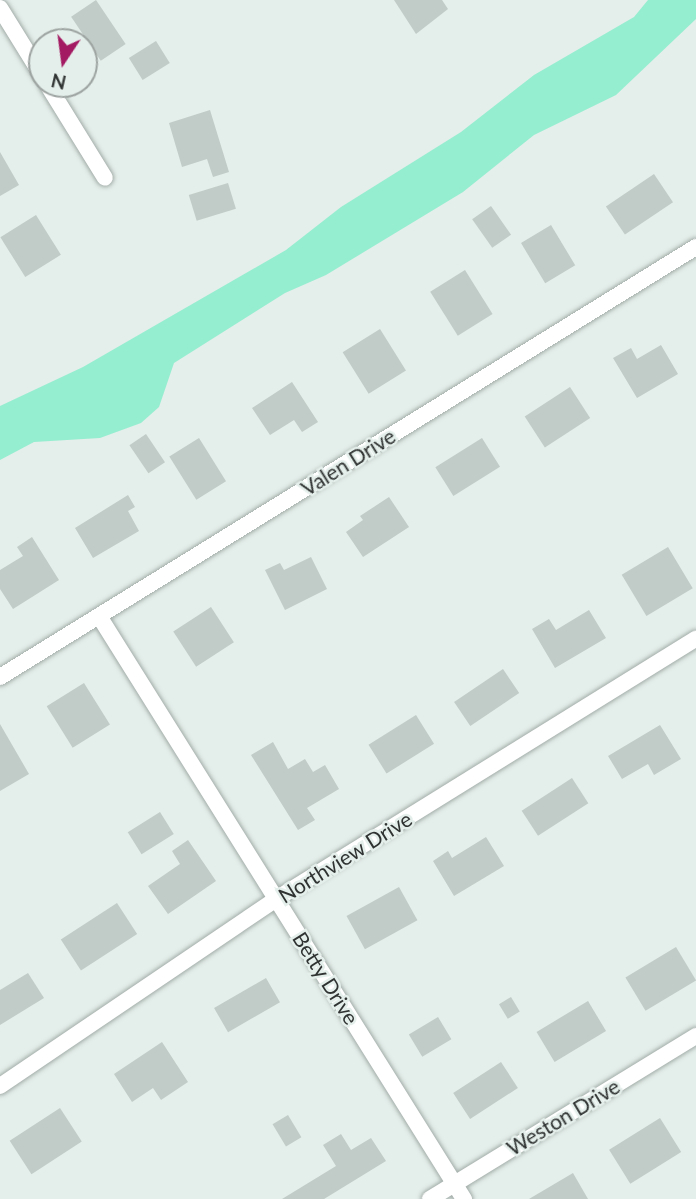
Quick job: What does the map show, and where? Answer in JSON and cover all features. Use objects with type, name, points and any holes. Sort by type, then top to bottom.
[{"type":"street","points":[[0,8],[28,53]]},
{"type":"street","points":[[56,98],[105,178]]},
{"type":"street","name":"Valen Drive","points":[[0,677],[696,247]]},
{"type":"street","name":"Betty Drive","points":[[99,615],[464,1199]]},
{"type":"street","name":"Northview Drive","points":[[0,1086],[276,899],[696,639]]},
{"type":"street","name":"Weston Drive","points":[[430,1199],[696,1036]]},
{"type":"green space","points":[[648,0],[696,0],[696,19],[616,95],[534,135],[463,192],[326,275],[285,293],[174,363],[159,407],[141,423],[100,438],[34,442],[0,460],[0,406],[83,367],[286,250],[341,207],[461,132],[534,75],[634,17]]},
{"type":"building","points":[[96,0],[126,44],[101,61],[98,57],[98,28],[79,28],[71,17]]},
{"type":"building","points":[[394,0],[442,0],[448,9],[416,34]]},
{"type":"building","points":[[156,41],[170,63],[143,80],[129,58]]},
{"type":"building","points":[[210,110],[229,172],[213,177],[207,159],[182,167],[169,123]]},
{"type":"building","points":[[0,152],[19,185],[0,196]]},
{"type":"building","points":[[654,174],[673,202],[625,235],[606,206]]},
{"type":"building","points":[[228,183],[236,209],[197,221],[189,195]]},
{"type":"building","points":[[491,206],[511,235],[492,248],[472,219]]},
{"type":"building","points":[[36,215],[61,255],[25,277],[0,237]]},
{"type":"building","points":[[551,225],[575,265],[545,283],[521,243]]},
{"type":"building","points":[[465,270],[493,314],[458,336],[430,292]]},
{"type":"building","points":[[380,329],[406,371],[369,394],[343,352]]},
{"type":"building","points":[[661,345],[678,374],[637,398],[613,358],[631,348],[637,359]]},
{"type":"building","points":[[292,382],[318,422],[302,432],[294,420],[270,435],[252,408]]},
{"type":"building","points":[[570,387],[590,418],[545,447],[525,416]]},
{"type":"building","points":[[146,434],[165,462],[148,473],[129,445]]},
{"type":"building","points":[[199,438],[226,481],[196,500],[169,457]]},
{"type":"building","points":[[482,438],[500,467],[453,496],[435,467]]},
{"type":"building","points":[[128,495],[135,507],[128,511],[139,531],[93,558],[75,528]]},
{"type":"building","points":[[389,497],[409,527],[363,557],[346,532],[363,520],[360,516]]},
{"type":"building","points":[[32,537],[59,580],[13,609],[0,589],[0,570],[23,556],[17,547]]},
{"type":"building","points":[[668,547],[693,588],[646,616],[622,575]]},
{"type":"building","points":[[311,557],[327,589],[285,610],[265,570],[280,563],[284,570]]},
{"type":"building","points":[[211,607],[234,642],[196,667],[173,632]]},
{"type":"building","points":[[589,610],[606,638],[555,668],[532,629],[549,619],[556,630]]},
{"type":"building","points":[[503,669],[519,693],[470,726],[454,702]]},
{"type":"building","points":[[84,683],[110,725],[73,748],[47,706]]},
{"type":"building","points":[[416,715],[434,744],[387,774],[369,745]]},
{"type":"building","points":[[0,724],[29,774],[0,791]]},
{"type":"building","points":[[660,725],[681,759],[654,775],[648,764],[622,779],[608,756]]},
{"type":"building","points":[[273,742],[288,769],[305,759],[313,772],[325,765],[339,789],[307,808],[315,820],[298,830],[251,755]]},
{"type":"building","points":[[572,778],[588,803],[538,836],[522,811]]},
{"type":"building","points":[[160,812],[174,834],[142,854],[128,832]]},
{"type":"building","points":[[486,837],[504,866],[454,896],[433,861],[448,851],[452,858]]},
{"type":"building","points":[[188,840],[216,881],[168,914],[148,886],[180,864],[172,851]]},
{"type":"building","points":[[399,887],[417,920],[365,949],[347,916]]},
{"type":"building","points":[[117,903],[137,934],[81,971],[61,939]]},
{"type":"building","points":[[676,947],[696,980],[646,1011],[625,977]]},
{"type":"building","points":[[28,973],[44,998],[0,1025],[0,990]]},
{"type":"building","points":[[266,978],[280,1002],[228,1032],[214,1008]]},
{"type":"building","points":[[511,997],[520,1012],[508,1019],[499,1004]]},
{"type":"building","points":[[588,1001],[606,1031],[555,1062],[537,1032]]},
{"type":"building","points":[[438,1017],[451,1039],[422,1057],[409,1035]]},
{"type":"building","points":[[162,1042],[188,1082],[161,1100],[153,1088],[132,1102],[114,1074]]},
{"type":"building","points":[[501,1062],[518,1088],[470,1119],[453,1093]]},
{"type":"building","points":[[60,1108],[82,1142],[31,1174],[10,1141]]},
{"type":"building","points":[[288,1115],[301,1137],[286,1147],[273,1124]]},
{"type":"building","points":[[660,1118],[681,1152],[630,1184],[609,1150]]},
{"type":"building","points":[[341,1134],[351,1150],[371,1138],[386,1161],[324,1199],[282,1199],[336,1166],[323,1145]]},
{"type":"building","points":[[573,1173],[588,1199],[529,1199]]}]
